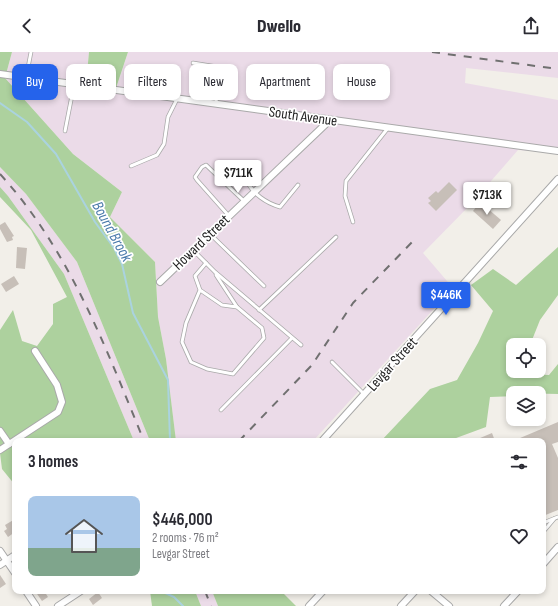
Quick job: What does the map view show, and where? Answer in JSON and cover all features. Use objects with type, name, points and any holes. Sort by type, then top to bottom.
[{"type":"street","name":"South Avenue","points":[[0,74],[12,76]]},
{"type":"street","name":"South Avenue","points":[[181,100],[558,150]]},
{"type":"street","name":"Howard Street","points":[[160,282],[330,120]]},
{"type":"street","name":"Levgar Street","points":[[325,438],[558,180]]},
{"type":"street","points":[[18,438],[58,412],[62,402],[57,385],[35,351]]},
{"type":"street","points":[[0,432],[9,444]]},
{"type":"street","points":[[0,450],[12,442]]},
{"type":"street","points":[[546,561],[558,547]]},
{"type":"street","points":[[0,551],[12,568]]},
{"type":"street","points":[[0,565],[12,557]]},
{"type":"street","points":[[28,594],[36,606]]},
{"type":"street","points":[[58,606],[76,594]]},
{"type":"street","points":[[309,606],[320,594]]},
{"type":"street","points":[[401,606],[412,594]]},
{"type":"street","points":[[435,594],[449,606]]},
{"type":"street","points":[[504,606],[515,594]]},
{"type":"lane","points":[[29,64],[32,52]]},
{"type":"lane","points":[[193,63],[218,67],[216,104]]},
{"type":"lane","points":[[65,131],[71,100]]},
{"type":"lane","points":[[131,166],[157,155],[164,144],[168,117],[176,100]]},
{"type":"lane","points":[[353,222],[345,196],[346,181],[388,127]]},
{"type":"lane","points":[[229,216],[195,177],[202,167],[206,165],[244,201]]},
{"type":"lane","points":[[257,167],[247,177],[247,181],[268,203],[280,207],[298,185]]},
{"type":"lane","points":[[210,234],[264,286]]},
{"type":"lane","points":[[259,310],[336,237]]},
{"type":"lane","points":[[193,250],[214,272],[238,307],[262,328],[264,338],[233,374],[207,369],[191,362],[182,342],[186,323],[200,290]]},
{"type":"lane","points":[[206,263],[195,276],[200,290],[222,306],[238,307]]},
{"type":"lane","points":[[214,272],[301,345]]},
{"type":"lane","points":[[221,410],[292,338]]},
{"type":"lane","points":[[332,362],[364,394]]},
{"type":"lane","points":[[546,522],[558,517]]},
{"type":"lane","points":[[546,528],[554,518]]},
{"type":"shaded area","points":[[12,52],[89,52],[88,64],[66,64],[66,100],[116,100],[116,88],[124,64],[128,52],[558,52],[558,78],[466,68],[465,83],[558,100],[558,153],[518,150],[471,204],[423,253],[453,288],[316,438],[176,438],[166,359],[158,317],[155,262],[110,217],[122,192],[73,154],[25,100],[58,100],[58,64],[12,64],[12,86],[5,78]]},
{"type":"shaded area","points":[[0,167],[26,194],[77,262],[149,438],[133,438],[64,274],[0,187]]},
{"type":"shaded area","points":[[196,594],[213,594],[218,606],[201,606]]},
{"type":"green space","points":[[0,52],[12,52],[5,78],[12,86],[12,100],[25,100],[73,154],[122,192],[110,217],[155,262],[158,317],[166,359],[176,438],[149,438],[77,262],[26,194],[0,167]]},
{"type":"green space","points":[[89,52],[128,52],[116,88],[116,64],[88,64]]},
{"type":"green space","points":[[0,187],[64,274],[133,438],[12,438],[12,481],[2,469],[0,453],[0,330],[13,310],[22,341],[37,346],[53,324],[53,304],[67,297],[31,230],[0,197]]},
{"type":"green space","points":[[558,247],[558,295],[540,320],[533,338],[506,338],[506,378],[546,378],[546,375],[549,375],[558,364],[558,394],[546,394],[546,386],[506,386],[506,396],[490,397],[486,427],[456,438],[384,438],[430,389],[457,380],[478,343],[493,311],[471,285],[493,269],[516,285]]},
{"type":"green space","points":[[150,594],[196,594],[201,606],[152,606]]},
{"type":"green space","points":[[213,594],[284,594],[296,606],[218,606]]},
{"type":"building","points":[[449,182],[457,190],[436,211],[428,203],[431,201],[428,198],[436,191],[438,193]]},
{"type":"building","points":[[480,202],[501,220],[493,229],[473,211]]},
{"type":"building","points":[[5,222],[14,236],[12,237],[13,240],[7,242],[0,229],[0,225]]},
{"type":"building","points":[[17,247],[27,248],[25,269],[16,268]]},
{"type":"building","points":[[14,276],[19,284],[6,292],[1,284]]},
{"type":"building","points":[[558,422],[558,442],[552,444],[558,458],[558,510],[546,515],[546,438],[520,438]]},
{"type":"building","points":[[492,433],[494,438],[480,438]]},
{"type":"building","points":[[12,521],[12,534],[8,537],[4,531],[7,529],[5,525]]},
{"type":"building","points":[[0,575],[6,584],[0,588]]},
{"type":"building","points":[[37,594],[46,594],[48,597],[42,601]]},
{"type":"building","points":[[95,594],[99,594],[102,598],[93,605],[89,599]]},
{"type":"waterway","name":"Bound Brook","points":[[0,103],[27,122],[56,154],[95,222],[114,248],[122,264],[133,313],[168,380],[170,438]]},
{"type":"waterway","name":"Bound Brook","points":[[168,594],[174,597],[183,606]]},
{"type":"railway","points":[[432,52],[558,69]]},
{"type":"railway","points":[[0,174],[25,204],[47,235],[66,267],[100,335],[143,438]]},
{"type":"railway","points":[[242,438],[312,365],[353,303],[414,240]]},
{"type":"railway","points":[[206,594],[211,606]]}]
